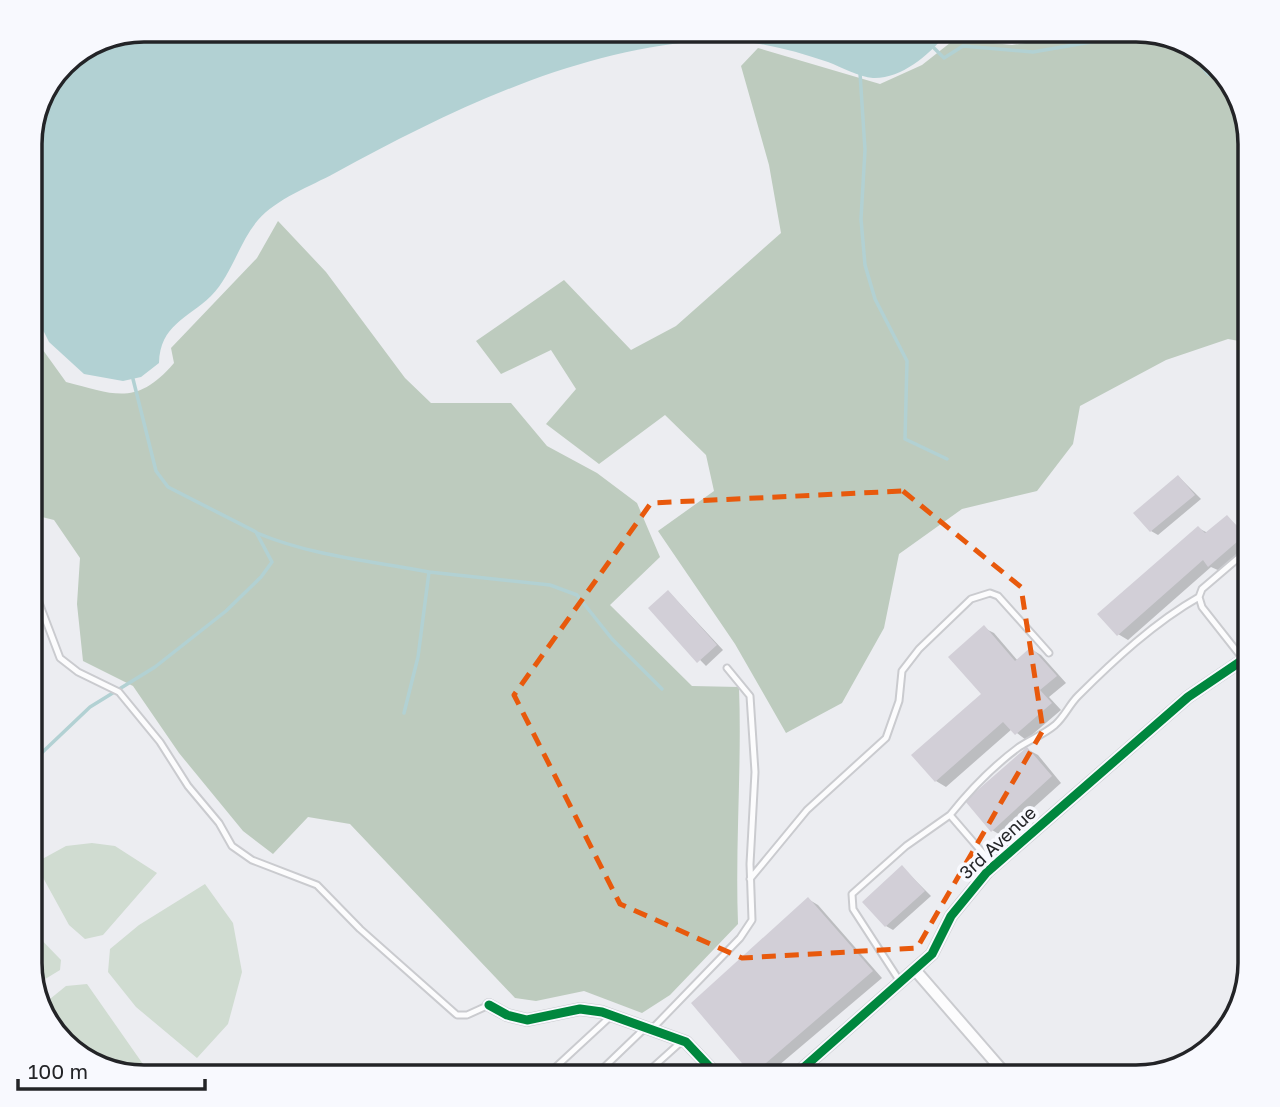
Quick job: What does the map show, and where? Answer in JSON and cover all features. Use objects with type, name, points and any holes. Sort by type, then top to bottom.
[{"type":"street","name":"3rd Avenue","points":[[807,1065],[916,971],[932,954],[951,916],[971,888],[993,866],[1188,697],[1238,663]]},
{"type":"street","points":[[916,971],[998,1065]]},
{"type":"street","points":[[489,1005],[507,1015],[527,1020],[580,1009],[611,1016],[682,1041],[707,1065]]},
{"type":"lane","points":[[901,983],[853,909],[852,894],[906,846],[950,815],[964,794],[999,764],[1065,716],[1075,698],[1147,634],[1199,597],[1202,589],[1238,558]]},
{"type":"lane","points":[[750,879],[807,810],[886,738],[899,701],[902,671],[919,649],[971,599],[990,593],[998,596],[1049,653]]},
{"type":"lane","points":[[1199,597],[1202,607],[1238,647]]},
{"type":"lane","points":[[42,611],[60,658],[79,672],[119,692],[160,742],[188,786],[219,822],[232,846],[252,860],[317,885],[360,929],[457,1015],[467,1015],[489,1005]]},
{"type":"lane","points":[[608,1065],[740,938],[752,920],[750,879],[755,772],[750,696],[727,668]]},
{"type":"lane","points":[[950,815],[993,866]]},
{"type":"lane","points":[[558,1065],[611,1016]]},
{"type":"lane","points":[[655,1065],[682,1041]]},
{"type":"highlighted area","points":[[903,491],[1021,587],[1043,730],[917,948],[742,958],[620,904],[514,695],[651,503]]},
{"type":"shaded area","points":[[92,843],[115,846],[157,873],[103,935],[85,939],[69,925],[42,876],[42,859],[66,846]]},
{"type":"shaded area","points":[[205,884],[233,923],[242,972],[228,1024],[197,1058],[136,1007],[108,972],[110,949],[139,925]]},
{"type":"shaded area","points":[[42,940],[61,960],[60,970],[44,980]]},
{"type":"shaded area","points":[[87,984],[144,1065],[111,1060],[77,1040],[63,1025],[49,999],[66,986]]},
{"type":"green space","points":[[951,42],[1012,45],[1032,42],[1149,43],[1169,47],[1187,56],[1203,67],[1217,82],[1233,111],[1238,144],[1238,341],[1228,339],[1166,360],[1080,406],[1073,444],[1037,491],[962,509],[899,554],[884,628],[842,703],[786,733],[735,644],[658,531],[714,491],[706,455],[665,415],[599,464],[546,424],[576,389],[551,350],[501,374],[476,341],[564,280],[631,350],[676,326],[781,233],[769,165],[741,66],[758,48],[880,84],[922,65]]},
{"type":"green space","points":[[278,221],[326,272],[405,378],[431,403],[511,403],[547,446],[597,473],[637,503],[660,557],[610,605],[692,686],[739,687],[738,924],[670,995],[642,1013],[584,991],[536,1001],[515,998],[350,824],[308,817],[273,854],[243,831],[179,753],[133,686],[83,661],[77,604],[80,558],[54,520],[42,517],[42,349],[66,382],[112,393],[137,391],[149,386],[174,363],[171,348],[257,258]]},
{"type":"water","points":[[144,42],[691,42],[651,47],[603,58],[510,88],[421,128],[274,206],[265,212],[251,229],[218,288],[176,324],[164,340],[159,363],[141,377],[123,381],[84,374],[49,342],[42,328],[42,138],[45,118],[63,82],[77,67],[105,50]]},
{"type":"water","points":[[749,42],[939,42],[913,65],[894,75],[873,78],[781,48]]},
{"type":"building","points":[[1178,475],[1195,495],[1150,532],[1133,513]]},
{"type":"building","points":[[1227,515],[1238,527],[1238,541],[1208,567],[1203,560],[1117,636],[1097,614],[1198,526],[1205,533]]},
{"type":"building","points":[[668,590],[717,645],[697,663],[648,608]]},
{"type":"building","points":[[984,625],[1015,661],[1031,647],[1057,676],[1040,690],[1052,703],[1015,735],[1003,722],[935,782],[911,755],[981,694],[948,657]]},
{"type":"building","points":[[1027,747],[1052,776],[991,832],[965,801]]},
{"type":"building","points":[[902,865],[925,891],[885,927],[862,902]]},
{"type":"building","points":[[808,897],[873,971],[764,1065],[744,1065],[691,1003]]},
{"type":"waterway","points":[[934,48],[944,58],[963,46],[1033,52],[1091,42]]},
{"type":"waterway","points":[[1201,66],[1211,75]]},
{"type":"waterway","points":[[860,73],[865,150],[861,219],[865,265],[875,299],[907,361],[905,439],[947,459]]},
{"type":"waterway","points":[[42,753],[90,707],[155,667],[226,611],[261,577],[272,562],[256,532],[168,487],[156,471],[133,379]]},
{"type":"waterway","points":[[257,533],[320,553],[429,572],[418,657],[404,713]]},
{"type":"waterway","points":[[429,572],[550,585],[577,595],[612,639],[662,689]]},
{"type":"cycle path","points":[[807,1065],[932,954],[951,916],[987,872],[1188,697],[1238,663]]},
{"type":"cycle path","points":[[489,1005],[507,1015],[527,1020],[580,1009],[602,1012],[686,1042],[708,1065]]}]
